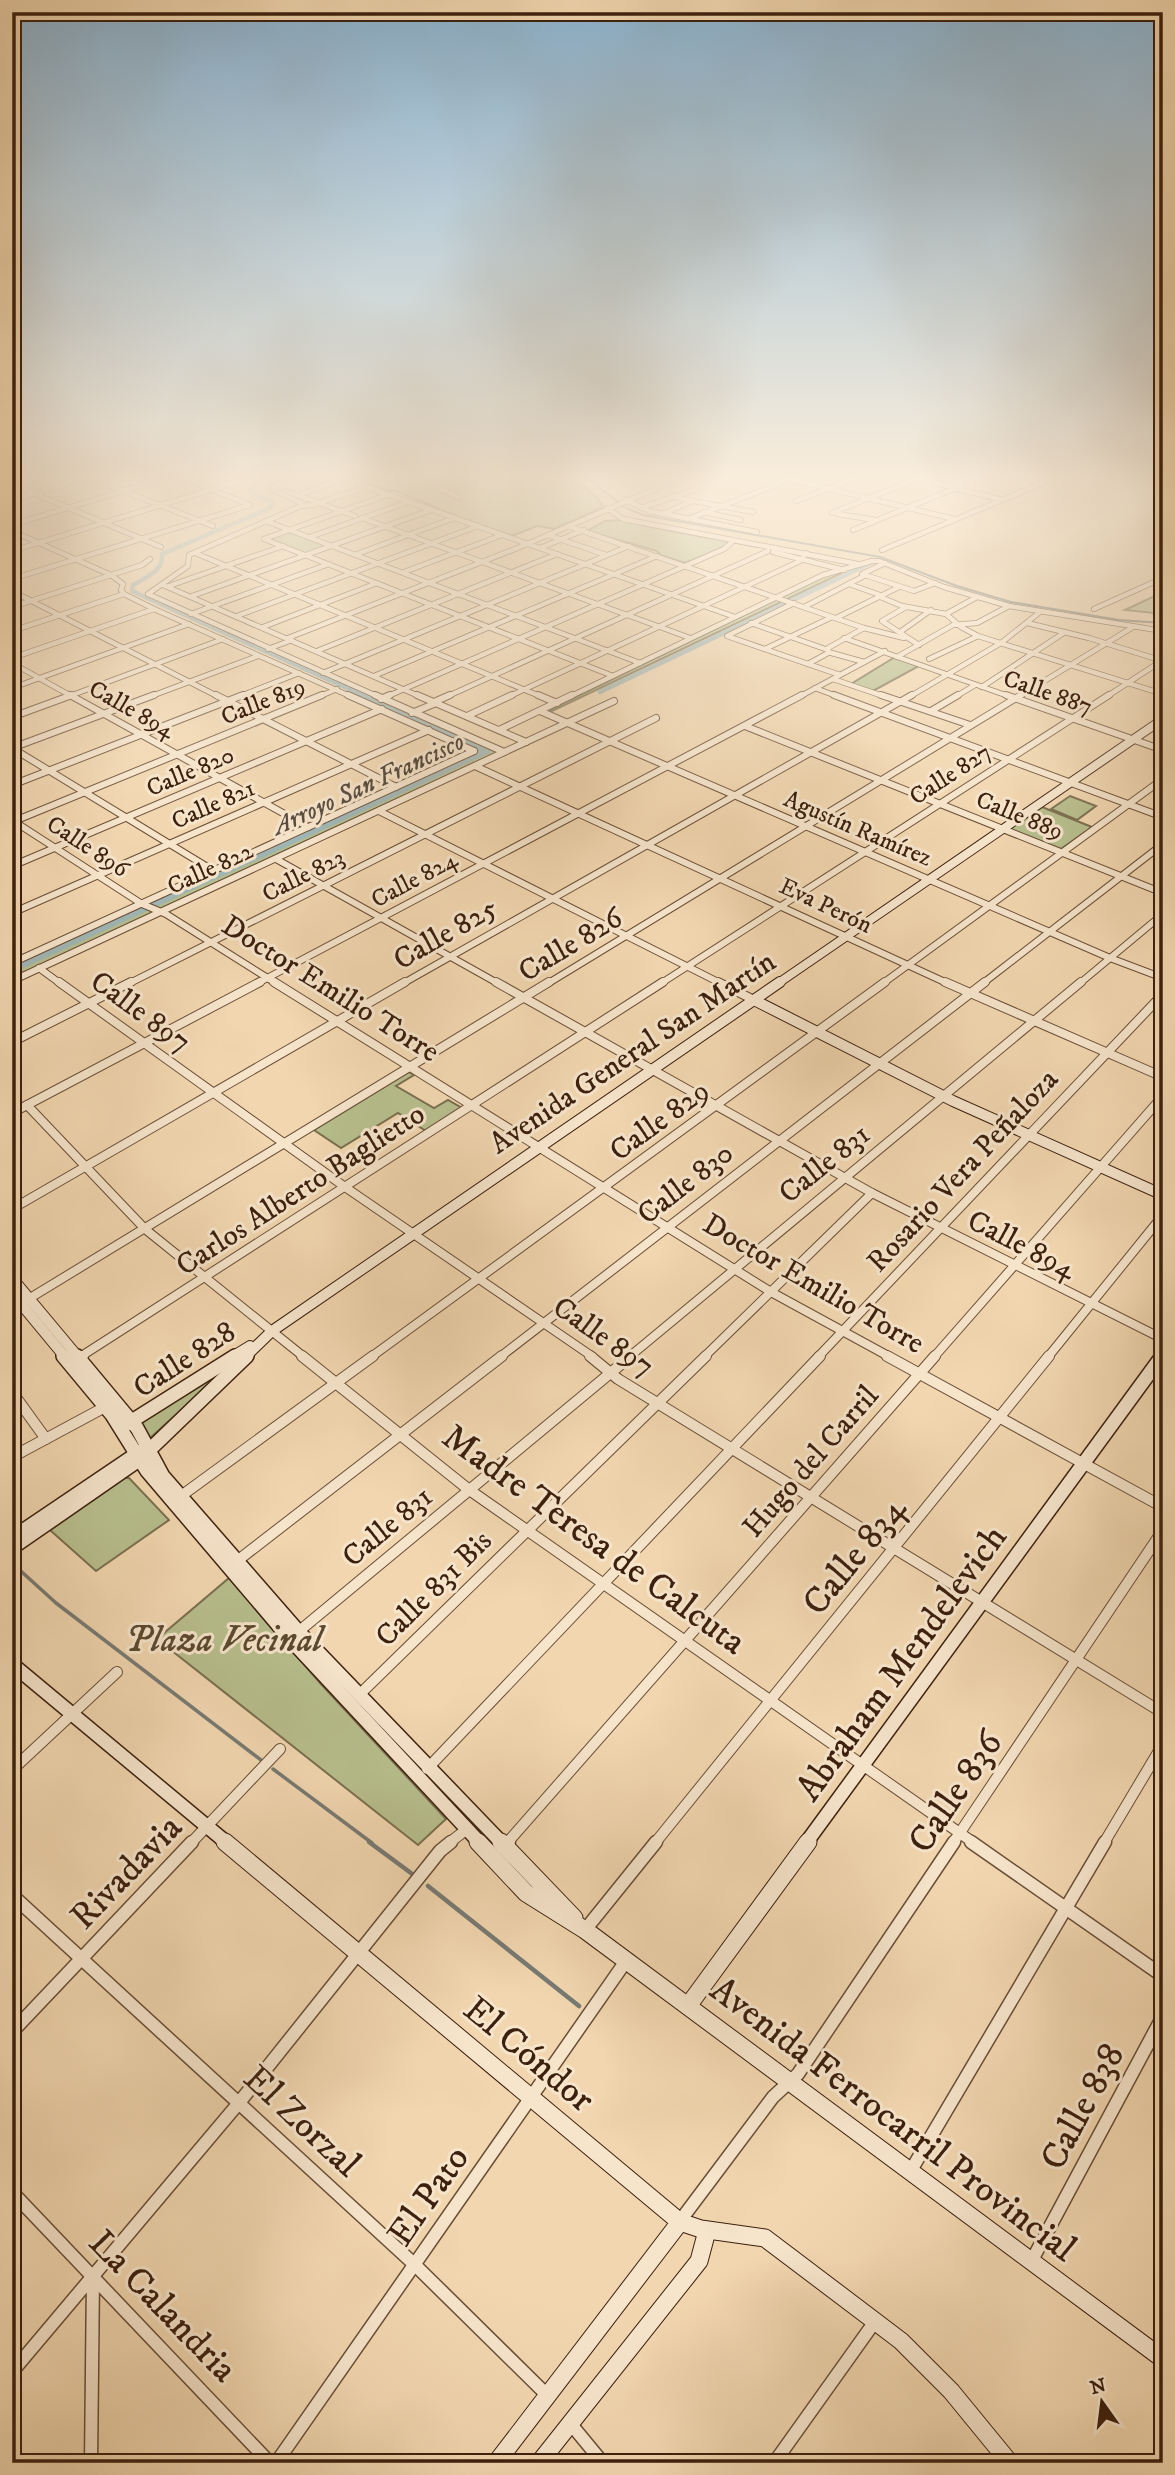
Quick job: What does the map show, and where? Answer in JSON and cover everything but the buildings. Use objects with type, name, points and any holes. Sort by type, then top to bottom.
[{"type":"main road","name":"Avenida General San Martín","points":[[13,1543],[140,1454],[272,1331],[1163,719]]},
{"type":"main road","points":[[754,1000],[943,1096],[1163,1195]]},
{"type":"main road","points":[[12,1278],[21,1304],[79,1358],[126,1424],[140,1454],[294,1635],[499,1853]]},
{"type":"main road","points":[[12,1293],[105,1407],[126,1424]]},
{"type":"main road","name":"Calle 828","points":[[126,1424],[272,1331]]},
{"type":"main road","name":"Abraham Mendelevich","points":[[688,2006],[1163,1354]]},
{"type":"main road","points":[[140,1454],[163,1476],[237,1561],[294,1635],[359,1695],[424,1772],[467,1829],[499,1853]]},
{"type":"main road","name":"El Cóndor","points":[[12,1664],[680,2222],[707,2231],[755,2234],[765,2238],[876,2320],[924,2362],[951,2391],[1005,2461]]},
{"type":"main road","name":"Avenida Ferrocarril Provincial","points":[[499,1853],[533,1898],[586,1930],[1163,2359]]},
{"type":"main road","points":[[496,2463],[680,2222]]},
{"type":"main road","points":[[538,2463],[699,2260],[707,2231]]},
{"type":"street","points":[[12,607],[63,590]]},
{"type":"street","points":[[121,590],[154,609],[429,730]]},
{"type":"street","points":[[158,590],[149,595],[504,752]]},
{"type":"street","points":[[178,590],[526,742]]},
{"type":"street","points":[[192,596],[207,590]]},
{"type":"street","points":[[190,614],[258,590]]},
{"type":"street","points":[[288,590],[557,702]]},
{"type":"street","points":[[237,616],[306,590]]},
{"type":"street","points":[[236,635],[357,590]]},
{"type":"street","points":[[396,590],[612,676]]},
{"type":"street","points":[[268,649],[410,590]]},
{"type":"street","points":[[450,590],[640,663]]},
{"type":"street","points":[[317,651],[467,590]]},
{"type":"street","points":[[323,673],[521,590]]},
{"type":"street","points":[[559,590],[690,638]]},
{"type":"street","points":[[374,676],[576,590]]},
{"type":"street","points":[[381,699],[630,590]]},
{"type":"street","points":[[660,590],[736,617]]},
{"type":"street","points":[[412,713],[683,590]]},
{"type":"street","points":[[467,716],[737,590]]},
{"type":"street","points":[[760,590],[864,628],[902,635]]},
{"type":"street","points":[[499,730],[791,590]]},
{"type":"street","points":[[804,607],[836,590]]},
{"type":"street","points":[[865,590],[906,607],[946,614],[978,636],[1163,694]]},
{"type":"street","points":[[765,649],[892,590]]},
{"type":"street","points":[[958,590],[1009,606],[1163,631]]},
{"type":"street","points":[[1094,610],[1136,590]]},
{"type":"street","points":[[12,592],[396,787]]},
{"type":"street","points":[[12,631],[124,594]]},
{"type":"street","points":[[946,614],[977,597]]},
{"type":"street","points":[[793,603],[728,637],[840,675],[885,652]]},
{"type":"street","points":[[897,657],[958,624],[977,623],[1009,606]]},
{"type":"street","points":[[906,607],[882,620],[919,645]]},
{"type":"street","points":[[12,658],[154,609]]},
{"type":"street","points":[[902,635],[931,610]]},
{"type":"street","name":"Calle 825","points":[[12,1209],[552,897],[902,701],[1001,643],[1040,612]]},
{"type":"street","points":[[751,623],[864,662]]},
{"type":"street","points":[[1027,623],[1162,660]]},
{"type":"street","points":[[12,688],[189,624]]},
{"type":"street","name":"Calle 826","points":[[21,1304],[1133,627]]},
{"type":"street","points":[[808,664],[864,628]]},
{"type":"street","points":[[982,687],[1065,632]]},
{"type":"street","points":[[929,659],[978,636]]},
{"type":"street","name":"Calle 887","points":[[845,638],[1163,750]]},
{"type":"street","points":[[12,717],[223,639]]},
{"type":"street","points":[[12,748],[258,656]]},
{"type":"street","name":"Calle 827","points":[[688,966],[1162,660]]},
{"type":"street","name":"Calle 894","points":[[12,663],[308,827]]},
{"type":"street","points":[[12,785],[299,673]]},
{"type":"street","name":"Calle 824","points":[[12,1113],[840,675]]},
{"type":"street","points":[[833,678],[970,725]]},
{"type":"street","points":[[930,711],[975,685]]},
{"type":"street","points":[[816,688],[1163,817]]},
{"type":"street","name":"Calle 819","points":[[13,821],[338,689]]},
{"type":"street","name":"Calle 822","points":[[12,981],[614,701]]},
{"type":"street","name":"Calle 820","points":[[12,866],[382,709]]},
{"type":"street","name":"Agustín Ramírez","points":[[540,711],[1110,958],[1163,978]]},
{"type":"street","name":"Calle 823","points":[[12,1042],[656,719]]},
{"type":"street","name":"Calle 889","points":[[745,726],[1163,893]]},
{"type":"street","name":"Calle 822","points":[[14,960],[474,751],[429,730]]},
{"type":"street","name":"Calle 821","points":[[12,913],[429,730]]},
{"type":"street","name":"Doctor Emilio Torre","points":[[12,748],[214,871]]},
{"type":"street","name":"Eva Perón","points":[[475,766],[1032,1022],[1163,1077]]},
{"type":"street","name":"Calle 829","points":[[181,1496],[1163,779]]},
{"type":"street","points":[[379,811],[754,1000]]},
{"type":"street","name":"Calle 896","points":[[13,821],[142,904],[162,912]]},
{"type":"street","name":"Calle 830","points":[[237,1561],[1163,844]]},
{"type":"street","name":"Calle 894","points":[[276,859],[777,1142],[940,1228],[1163,1339]]},
{"type":"street","name":"Doctor Emilio Torre","points":[[162,912],[771,1292],[1163,1507]]},
{"type":"street","name":"Calle 831","points":[[294,1635],[1163,914]]},
{"type":"street","name":"Carlos Alberto Baglietto","points":[[79,1358],[688,966]]},
{"type":"street","name":"Calle 897","points":[[40,968],[345,1187],[611,1373],[1163,1713]]},
{"type":"street","name":"Rosario Vera Peñaloza","points":[[424,1772],[1163,994]]},
{"type":"street","name":"Hugo del Carril","points":[[499,1853],[1163,1096]]},
{"type":"street","name":"Madre Teresa de Calcuta","points":[[12,1099],[24,1106],[86,1167],[144,1229],[468,1489],[1163,1976]]},
{"type":"street","name":"Calle 831 Bis","points":[[359,1695],[872,1193]]},
{"type":"street","name":"Calle 834","points":[[586,1930],[1163,1215]]},
{"type":"street","points":[[12,1392],[46,1439]]},
{"type":"street","points":[[12,1457],[105,1407]]},
{"type":"street","name":"Calle 836","points":[[680,2222],[773,2097],[798,2074],[1163,1530]]},
{"type":"street","points":[[12,1770],[117,1672]]},
{"type":"street","points":[[910,2172],[1163,1744]]},
{"type":"street","name":"Rivadavia","points":[[12,2032],[280,1749]]},
{"type":"street","points":[[12,2372],[238,2104],[440,1851],[467,1829]]},
{"type":"street","name":"El Zorzal","points":[[12,1895],[414,2264],[548,2396]]},
{"type":"street","name":"El Pato","points":[[276,2463],[626,1961]]},
{"type":"street","name":"Calle 838","points":[[1031,2262],[1163,2016]]},
{"type":"street","name":"La Calandria","points":[[12,2192],[270,2463]]},
{"type":"street","points":[[91,2463],[93,2276]]},
{"type":"street","points":[[774,2463],[876,2320]]},
{"type":"street","points":[[570,2423],[603,2463]]},
{"type":"green space","points":[[794,590],[805,590],[548,713],[545,712]]},
{"type":"green space","points":[[1163,592],[1163,614],[1125,610]]},
{"type":"green space","points":[[895,657],[919,666],[873,691],[851,684]]},
{"type":"green space","points":[[486,746],[498,752],[12,979],[12,965]]},
{"type":"green space","points":[[1070,796],[1096,806],[1077,820],[1051,809]]},
{"type":"green space","points":[[1042,807],[1092,827],[1061,849],[1010,829]]},
{"type":"green space","points":[[409,1072],[414,1075],[396,1086],[434,1108],[448,1100],[462,1108],[426,1131],[398,1113],[341,1148],[314,1130]]},
{"type":"green space","points":[[232,1364],[149,1439],[139,1420]]},
{"type":"green space","points":[[125,1478],[129,1478],[169,1520],[96,1571],[50,1530]]},
{"type":"green space","name":"Plaza Vecinal","points":[[229,1578],[321,1684],[446,1819],[418,1845],[157,1639]]},
{"type":"waterway","name":"Arroyo San Francisco","points":[[132,590],[367,697]]},
{"type":"waterway","points":[[600,692],[813,590]]},
{"type":"waterway","points":[[972,590],[1011,602],[1119,620],[1163,623]]},
{"type":"waterway","name":"Arroyo San Francisco","points":[[12,970],[487,751],[363,695]]},
{"type":"waterway","points":[[12,1563],[56,1603],[261,1760]]},
{"type":"waterway","points":[[273,1769],[372,1843]]},
{"type":"waterway","points":[[369,1842],[415,1876]]},
{"type":"waterway","points":[[428,1886],[579,2006]]}]
